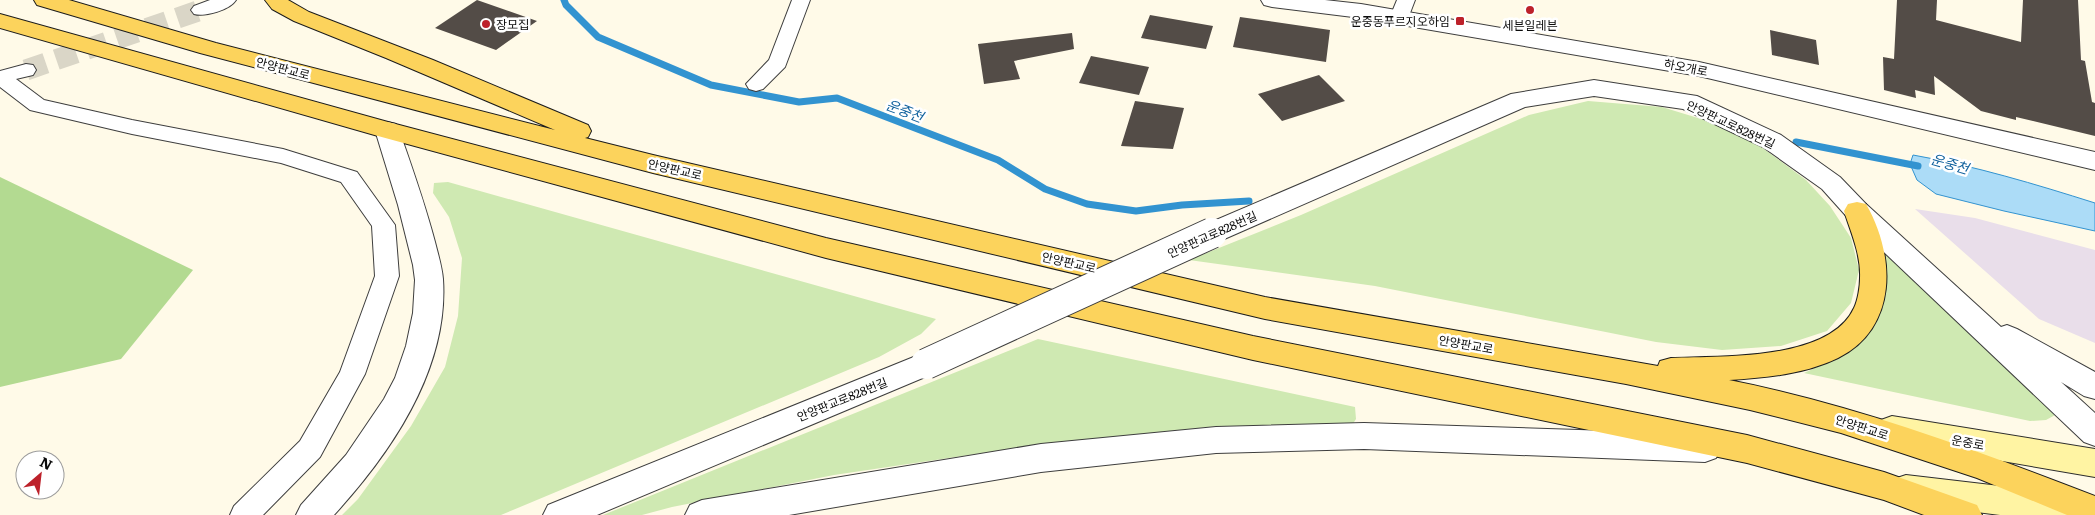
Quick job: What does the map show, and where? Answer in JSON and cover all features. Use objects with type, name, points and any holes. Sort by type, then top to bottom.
[{"type":"main road","name":"안양판교로","points":[[45,0],[208,48],[653,164],[1265,308],[1626,372],[1750,397],[1841,420],[1984,468],[2095,511]]},
{"type":"main road","points":[[276,0],[279,6],[451,75],[653,164]]},
{"type":"main road","points":[[0,21],[388,130],[855,254],[1253,348],[1747,449],[1884,486],[1965,515]]},
{"type":"main road","points":[[1626,372],[1768,366],[1806,358],[1832,348],[1853,332],[1866,314],[1873,295],[1873,269],[1857,211]]},
{"type":"main road","name":"운중로","points":[[1841,420],[2095,463]]},
{"type":"main road","points":[[1884,486],[2095,511]]},
{"type":"street","points":[[201,10],[227,0]]},
{"type":"street","points":[[756,84],[778,63],[801,0]]},
{"type":"street","name":"하오개로","points":[[1272,0],[1403,9],[1699,69],[2095,161]]},
{"type":"street","points":[[0,77],[26,70]]},
{"type":"street","points":[[0,77],[37,105],[132,127],[283,156],[349,177],[383,225],[387,276],[352,374],[310,450],[244,515]]},
{"type":"street","name":"안양판교로828번길","points":[[560,515],[926,364],[1212,233],[1520,100],[1594,88],[1688,102],[1772,141],[1831,183],[1857,211],[1965,313]]},
{"type":"street","points":[[313,515],[368,451],[411,378],[427,325],[429,279],[418,232],[388,130]]},
{"type":"street","points":[[1965,313],[2095,387]]},
{"type":"street","points":[[1965,313],[2095,433]]},
{"type":"street","points":[[702,515],[1041,458],[1216,440],[1364,436],[1747,449]]},
{"type":"shaded area","points":[[1915,209],[1975,218],[2095,250],[2095,343],[2039,319]]},
{"type":"green space","points":[[1588,101],[1662,107],[1711,122],[1760,146],[1806,180],[1830,206],[1851,238],[1859,270],[1851,303],[1827,331],[1781,346],[1722,350],[1656,342],[1375,286],[1189,260],[1301,215],[1529,115]]},
{"type":"green space","points":[[0,177],[193,270],[121,359],[0,387]]},
{"type":"green space","points":[[448,182],[936,319],[921,334],[879,357],[501,515],[342,515],[358,499],[411,426],[445,367],[458,316],[462,258],[449,217],[433,193],[434,183]]},
{"type":"green space","points":[[1874,244],[1886,246],[2057,414],[2046,420],[2030,421],[1804,373],[1849,351],[1858,344],[1872,324],[1879,311],[1886,287],[1886,273]]},
{"type":"green space","points":[[1038,339],[1355,407],[1356,419],[1349,430],[1219,426],[1044,444],[834,475],[672,507],[642,515],[603,515]]},
{"type":"water","points":[[1913,155],[2005,176],[2095,203],[2095,231],[1936,194],[1917,180],[1910,164]]},
{"type":"building","name":"장모집","points":[[477,0],[537,21],[496,50],[435,28]]},
{"type":"building","points":[[1897,0],[1937,0],[1936,20],[2021,42],[2023,0],[2078,0],[2081,60],[2085,61],[2092,102],[2095,103],[2095,136],[2016,117],[2016,120],[1981,111],[1934,76],[1935,95],[1915,90],[1916,98],[1884,90],[1883,57],[1894,59]]},
{"type":"building","points":[[1150,15],[1213,26],[1206,49],[1141,38]]},
{"type":"building","points":[[1240,17],[1330,30],[1326,62],[1233,47]]},
{"type":"building","points":[[1770,30],[1816,40],[1819,65],[1772,55]]},
{"type":"building","points":[[1072,33],[1074,49],[1014,61],[1020,79],[984,84],[978,44]]},
{"type":"building","points":[[1091,56],[1149,67],[1139,95],[1079,83]]},
{"type":"building","points":[[1319,75],[1345,101],[1282,121],[1258,94]]},
{"type":"building","points":[[1135,101],[1184,108],[1173,149],[1121,146]]},
{"type":"waterway","name":"운중천","points":[[564,0],[566,5],[598,37],[711,85],[799,102],[837,98],[998,160],[1045,189],[1087,204],[1136,211],[1182,205],[1249,201]]},
{"type":"waterway","name":"운중천","points":[[1796,142],[1918,166]]},
{"type":"tunnel","points":[[26,70],[201,10]]},
{"type":"place","name":"세븐일레븐","points":[[1530,10]]},
{"type":"place","name":"운중동푸르지오하임","points":[[1460,21]]},
{"type":"place","name":"장모집","points":[[486,24]]}]
